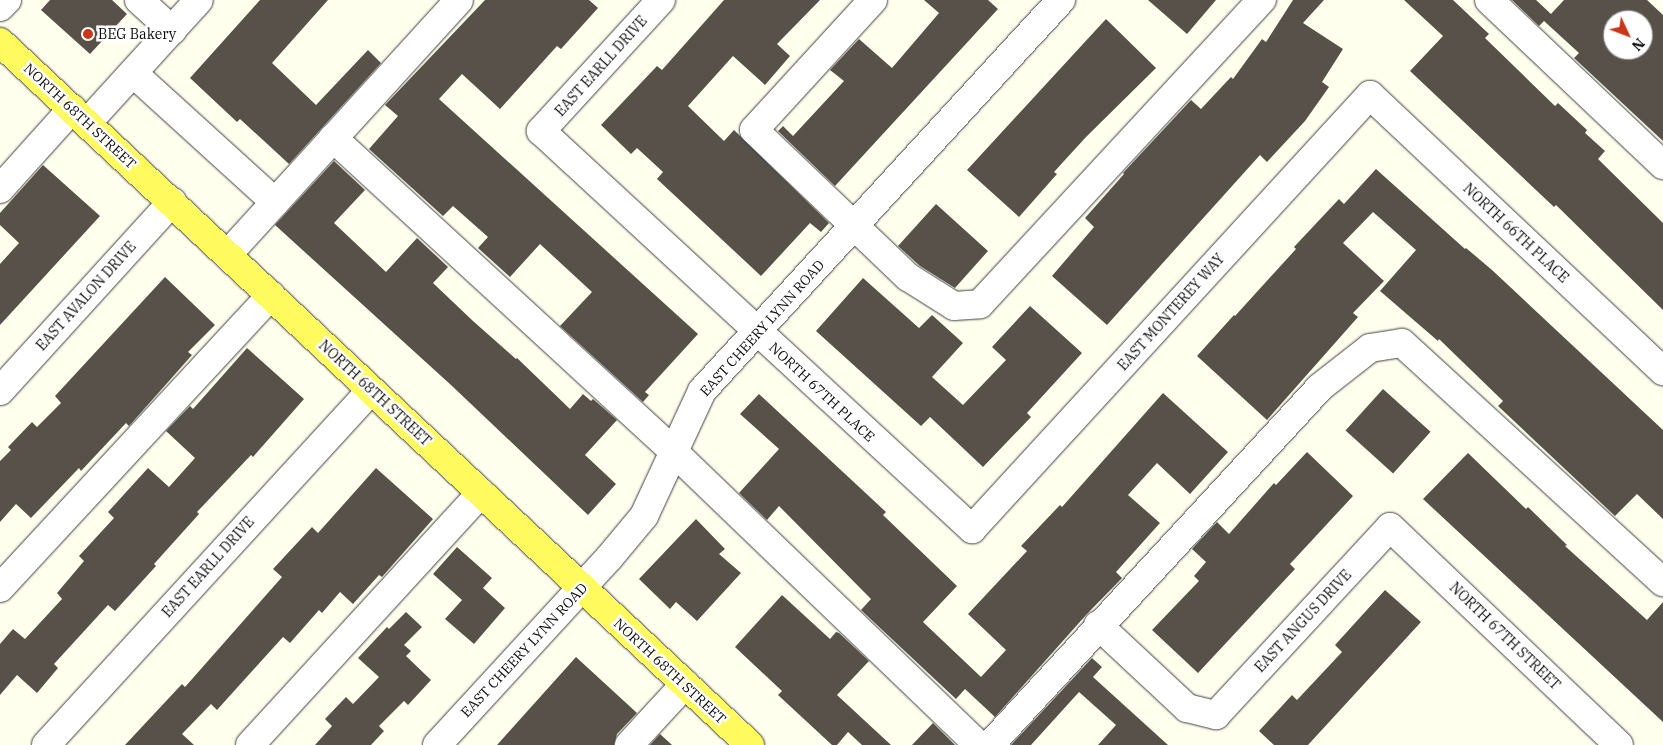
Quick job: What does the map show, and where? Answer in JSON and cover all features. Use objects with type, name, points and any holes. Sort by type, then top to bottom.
[{"type":"main road","name":"NORTH 68TH STREET","points":[[0,42],[750,745]]},
{"type":"street","points":[[0,8],[7,0]]},
{"type":"street","points":[[139,0],[172,30]]},
{"type":"street","points":[[0,189],[80,116],[133,73],[199,0]]},
{"type":"street","points":[[228,254],[459,0]]},
{"type":"street","name":"EAST EARLL DRIVE","points":[[541,132],[661,0]]},
{"type":"street","points":[[873,0],[754,130],[908,277],[954,306],[980,304],[1262,0]]},
{"type":"street","name":"EAST CHEERY LYNN ROAD","points":[[437,745],[644,516],[702,392],[1061,0]]},
{"type":"street","points":[[1489,0],[1663,165]]},
{"type":"street","points":[[133,73],[275,202]]},
{"type":"street","name":"NORTH 66TH PLACE","points":[[1370,95],[1663,371]]},
{"type":"street","name":"EAST MONTEREY WAY","points":[[972,529],[1370,95]]},
{"type":"street","name":"NORTH 67TH PLACE","points":[[541,132],[972,529]]},
{"type":"street","points":[[334,138],[674,452],[978,745]]},
{"type":"street","name":"EAST AVALON DRIVE","points":[[0,391],[172,202]]},
{"type":"street","points":[[0,588],[271,295]]},
{"type":"street","points":[[990,745],[1098,625],[1319,388],[1370,348],[1402,343],[1663,582]]},
{"type":"street","name":"EAST EARLL DRIVE","points":[[46,745],[371,390]]},
{"type":"street","points":[[250,745],[481,493]]},
{"type":"street","name":"EAST ANGUS DRIVE","points":[[1098,625],[1187,708],[1216,715],[1390,527]]},
{"type":"street","name":"NORTH 67TH STREET","points":[[1390,527],[1619,745]]},
{"type":"street","points":[[629,745],[685,684]]},
{"type":"building","name":"BEG Bakery","points":[[50,0],[112,0],[127,14],[90,54],[41,10]]},
{"type":"building","points":[[260,0],[328,0],[272,63],[316,105],[368,50],[381,63],[289,164],[240,119],[237,122],[190,78]]},
{"type":"building","points":[[485,0],[589,0],[598,8],[561,49],[557,46],[500,109],[462,74],[439,99],[698,334],[645,392],[649,395],[643,402],[560,326],[592,292],[540,244],[510,277],[478,248],[488,237],[453,206],[443,216],[369,149],[398,116],[385,105]]},
{"type":"building","points":[[724,0],[820,0],[777,44],[790,56],[765,85],[733,56],[688,106],[724,141],[734,130],[829,223],[821,232],[810,223],[761,276],[657,179],[663,172],[637,148],[631,154],[601,125],[657,66],[662,70]]},
{"type":"building","points":[[924,0],[988,0],[998,9],[835,186],[778,131],[783,126],[793,136],[844,81],[830,70],[859,39],[892,68],[939,13]]},
{"type":"building","points":[[1148,0],[1216,0],[1187,34]]},
{"type":"building","points":[[1293,0],[1324,0],[1303,23],[1343,49],[1322,82],[1329,87],[1305,121],[1267,162],[1260,155],[1107,325],[1052,276],[1094,227],[1085,218],[1123,173],[1191,100],[1201,109],[1231,77],[1233,79],[1262,39],[1266,42]]},
{"type":"building","points":[[1404,0],[1453,0],[1489,34],[1485,38],[1555,106],[1558,103],[1587,130],[1585,133],[1605,151],[1598,159],[1663,223],[1663,310],[1556,205],[1554,207],[1410,71],[1443,36]]},
{"type":"building","points":[[1512,0],[1536,0],[1551,14],[1564,0],[1647,0],[1663,15],[1663,141],[1574,58],[1579,53],[1544,21],[1539,26]]},
{"type":"building","points":[[1106,19],[1156,68],[1086,137],[1054,172],[1057,174],[1019,217],[967,170]]},
{"type":"building","points":[[334,161],[365,190],[334,223],[386,272],[417,238],[448,267],[433,283],[473,321],[517,358],[570,409],[583,394],[591,401],[593,399],[617,420],[585,455],[616,484],[588,515],[451,385],[275,225]]},
{"type":"building","points":[[43,165],[100,216],[0,325],[0,264],[19,243],[0,225],[0,213]]},
{"type":"building","points":[[1376,169],[1465,249],[1492,270],[1663,430],[1663,519],[1637,494],[1615,516],[1498,406],[1503,401],[1439,339],[1438,341],[1380,291],[1416,250],[1373,212],[1343,243],[1384,281],[1353,313],[1358,317],[1267,420],[1197,356],[1296,249],[1294,247],[1339,199],[1344,204]]},
{"type":"building","points":[[936,204],[988,251],[955,288],[920,266],[898,246]]},
{"type":"building","points":[[165,277],[215,325],[188,352],[192,355],[129,426],[126,423],[81,471],[79,468],[31,518],[16,504],[0,522],[0,461],[11,450],[8,447],[32,422],[37,427],[61,403],[55,396]]},
{"type":"building","points":[[863,278],[919,328],[932,315],[963,343],[932,377],[963,405],[1006,360],[992,347],[1030,306],[1082,353],[1027,413],[1031,417],[983,467],[930,417],[921,426],[816,331]]},
{"type":"building","points":[[247,348],[304,399],[253,457],[251,455],[197,512],[199,514],[154,564],[156,566],[115,611],[108,605],[54,664],[58,668],[37,693],[17,675],[0,695],[0,644],[13,629],[25,639],[62,599],[57,593],[84,561],[79,556],[114,518],[108,512],[148,468],[169,487],[195,458],[166,431],[190,406],[193,409]]},
{"type":"building","points":[[1383,389],[1431,432],[1393,473],[1346,431]]},
{"type":"building","points":[[1163,393],[1228,452],[1190,494],[1157,463],[1128,495],[1160,523],[1116,572],[1122,578],[1086,615],[995,717],[965,689],[956,699],[861,610],[871,599],[779,506],[767,520],[739,493],[779,449],[740,414],[759,394],[886,512],[883,515],[957,586],[923,622],[981,677],[1006,650],[968,614],[1027,551],[1021,546],[1060,505],[1062,507]]},
{"type":"building","points":[[1307,452],[1353,496],[1290,564],[1295,569],[1198,673],[1152,630],[1199,581],[1194,576],[1206,562],[1192,549],[1217,522],[1229,534],[1274,483],[1276,485]]},
{"type":"building","points":[[1468,453],[1526,509],[1528,507],[1567,545],[1565,546],[1647,620],[1663,602],[1663,722],[1423,499]]},
{"type":"building","points":[[376,468],[433,519],[382,577],[379,575],[353,604],[340,592],[322,613],[319,610],[290,643],[283,637],[217,710],[211,704],[182,734],[194,745],[125,745],[182,684],[185,687],[282,577],[273,569],[312,527],[318,533]]},
{"type":"building","points":[[696,519],[725,549],[719,554],[741,573],[697,621],[676,602],[670,609],[639,579]]},
{"type":"building","points":[[457,547],[492,578],[483,588],[505,608],[474,644],[445,619],[462,600],[433,574]]},
{"type":"building","points":[[1385,590],[1421,622],[1308,745],[1274,745],[1259,731],[1292,695],[1297,700],[1342,652],[1335,645]]},
{"type":"building","points":[[782,595],[830,639],[836,632],[839,633],[869,661],[837,695],[891,745],[862,745],[848,732],[837,745],[832,745],[778,695],[782,691],[735,647]]},
{"type":"building","points":[[406,612],[422,627],[404,645],[411,651],[406,656],[431,680],[408,705],[404,701],[379,726],[384,731],[371,745],[315,745],[332,726],[325,719],[346,697],[353,704],[379,677],[358,658],[387,627],[389,629]]},
{"type":"building","points":[[576,657],[637,713],[617,734],[614,745],[497,745]]},
{"type":"building","points":[[1092,658],[1102,667],[1093,677],[1168,745],[1098,745],[1116,725],[1079,692],[1031,745],[1011,745]]},
{"type":"building","points":[[933,723],[955,745],[912,745]]},
{"type":"building","points":[[660,734],[672,745],[650,745]]},
{"type":"place","name":"BEG Bakery","points":[[88,34]]}]
